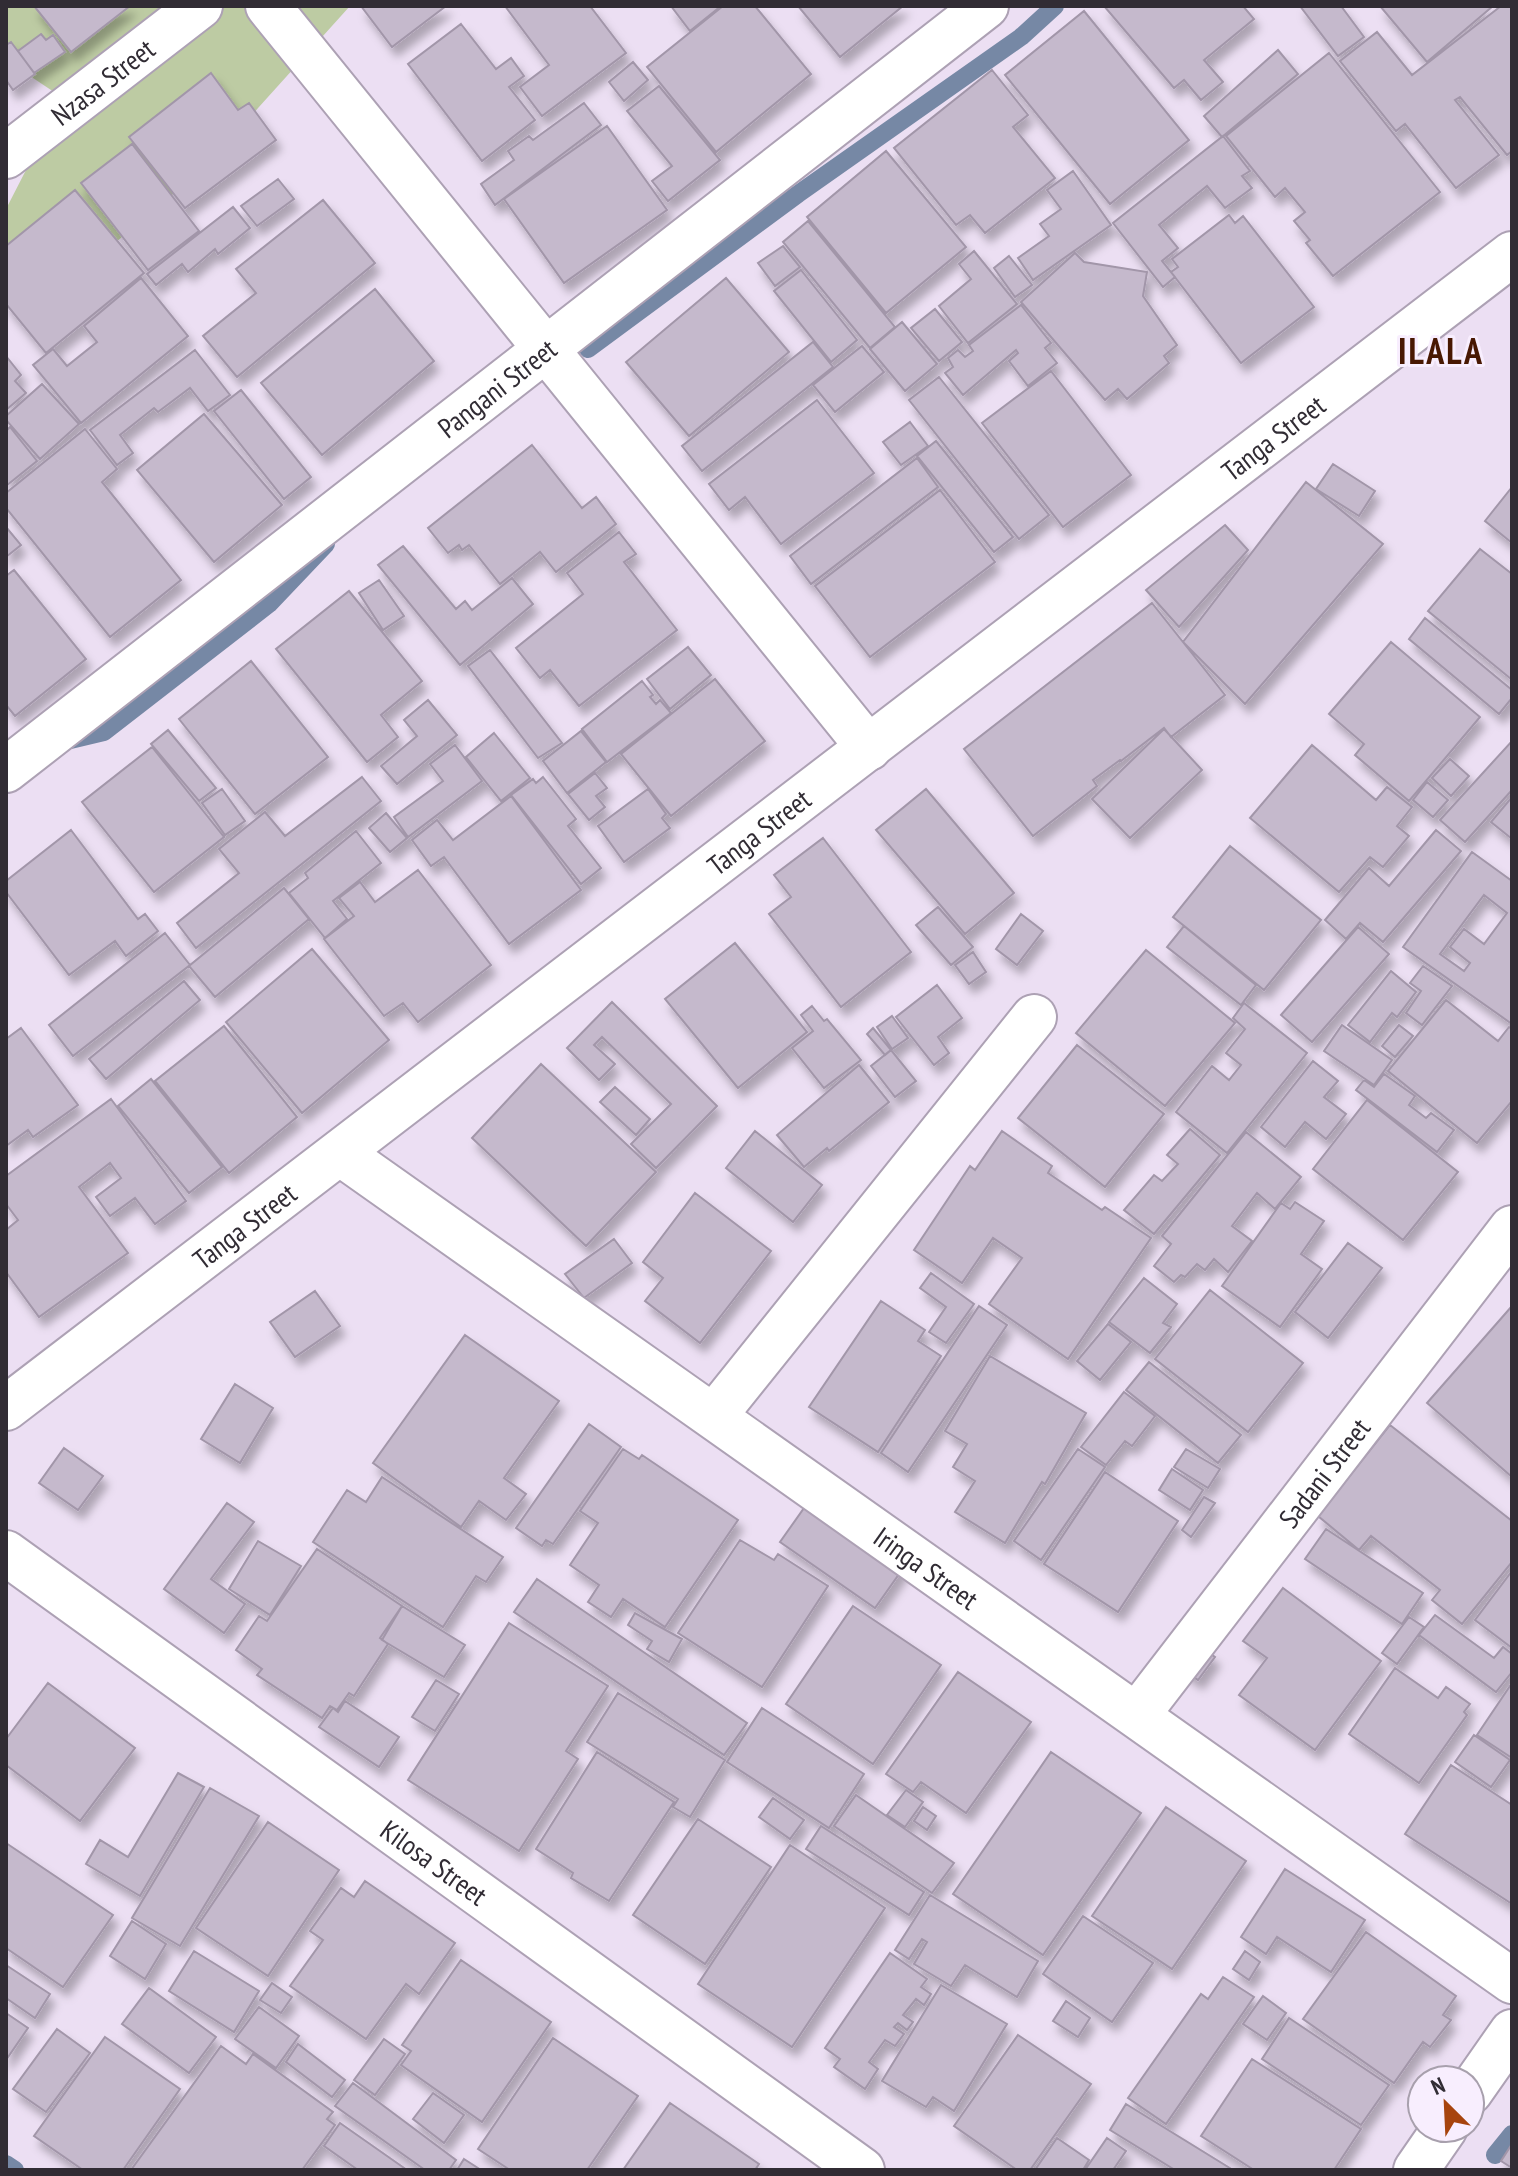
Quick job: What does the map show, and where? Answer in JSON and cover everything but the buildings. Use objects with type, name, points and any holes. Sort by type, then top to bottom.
[{"type":"street","name":"Nzasa Street","points":[[6,156],[200,6]]},
{"type":"street","points":[[268,6],[869,748]]},
{"type":"street","name":"Pangani Street","points":[[6,770],[986,6]]},
{"type":"street","name":"Tanga Street","points":[[12,1391],[340,1153],[1512,254]]},
{"type":"street","points":[[714,1416],[1034,1017]]},
{"type":"street","name":"Iringa Street","points":[[340,1153],[1512,1981]]},
{"type":"street","name":"Sadani Street","points":[[1137,1715],[1512,1228]]},
{"type":"street","name":"Kilosa Street","points":[[6,1555],[862,2170]]},
{"type":"street","points":[[1486,2069],[1512,2032]]},
{"type":"street","points":[[1416,2170],[1434,2144]]},
{"type":"green space","points":[[6,6],[350,6],[205,167],[52,296],[6,246],[6,209],[63,98],[6,60]]},
{"type":"waterway","points":[[588,349],[798,194],[1021,37],[1055,6]]},
{"type":"waterway","points":[[62,742],[104,732],[269,604],[326,544]]},
{"type":"waterway","points":[[1495,2155],[1512,2134]]},
{"type":"waterway","points":[[6,2164],[15,2170]]},
{"type":"district","name":"ILALA","points":[[1441,350]]}]
